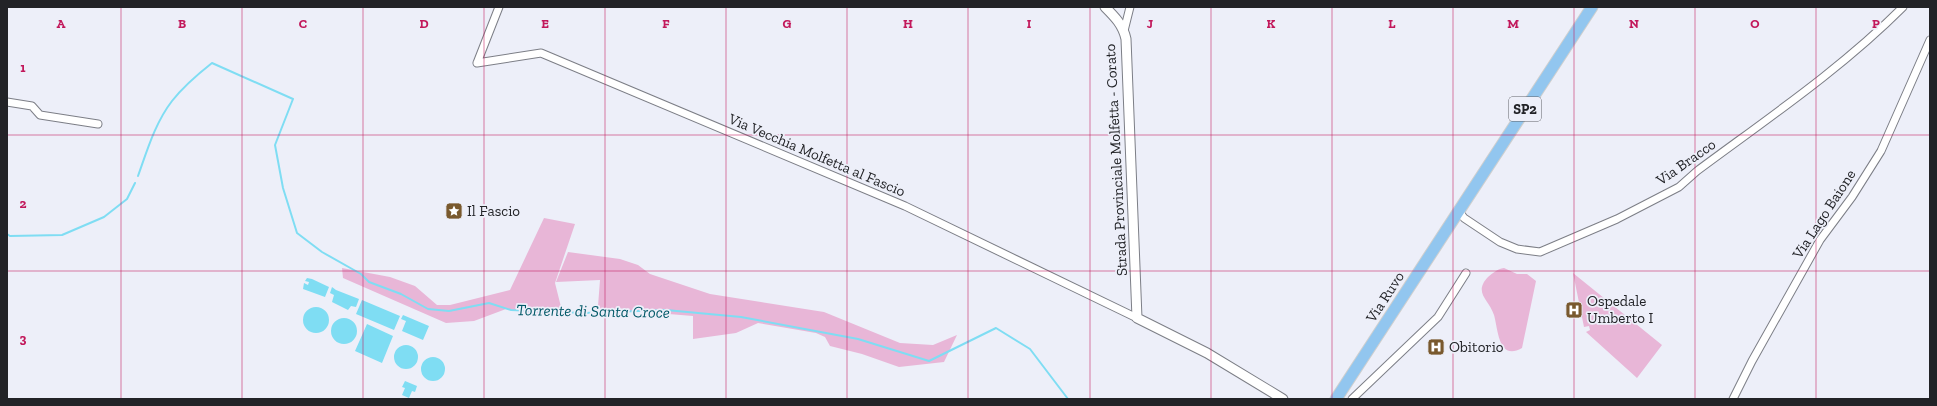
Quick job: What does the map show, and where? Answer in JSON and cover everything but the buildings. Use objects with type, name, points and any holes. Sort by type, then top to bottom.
[{"type":"main road","name":"SP2","points":[[1459,211],[1592,7]]},
{"type":"main road","name":"Via Ruvo","points":[[1336,399],[1459,211]]},
{"type":"street","name":"Via Vecchia Molfetta al Fascio","points":[[500,7],[477,64],[541,53],[905,206],[1137,318]]},
{"type":"street","name":"Strada Provinciale Molfetta - Corato","points":[[1105,7],[1119,21],[1124,31],[1137,318]]},
{"type":"street","points":[[1124,31],[1130,7]]},
{"type":"street","name":"Via Bracco","points":[[1459,211],[1464,218],[1500,242],[1517,249],[1540,252],[1617,219],[1679,186],[1837,66],[1870,39],[1902,7]]},
{"type":"street","name":"Via Lago Baione","points":[[1734,399],[1752,361],[1820,240],[1852,197],[1881,151],[1930,40]]},
{"type":"street","points":[[7,102],[32,106],[40,115],[98,124]]},
{"type":"street","points":[[1352,399],[1438,316],[1466,273]]},
{"type":"street","points":[[1137,318],[1207,353],[1283,399]]},
{"type":"shaded area","points":[[544,218],[575,224],[555,283],[562,311],[539,315],[506,309],[474,321],[446,323],[343,278],[342,268],[390,277],[415,286],[437,305],[450,305],[510,290]]},
{"type":"shaded area","points":[[568,252],[620,259],[638,265],[650,274],[710,294],[824,312],[900,343],[933,345],[957,335],[944,362],[899,367],[862,354],[830,346],[825,337],[816,333],[758,323],[736,333],[693,339],[693,316],[632,311],[600,311],[598,306],[600,280],[556,282]]},
{"type":"shaded area","points":[[1504,268],[1517,274],[1527,274],[1536,281],[1522,348],[1514,351],[1508,351],[1500,342],[1492,309],[1482,292],[1482,287],[1488,277],[1497,270]]},
{"type":"shaded area","points":[[1573,273],[1662,345],[1637,378],[1586,332],[1590,330],[1589,326],[1584,327]]},
{"type":"water","points":[[307,278],[329,287],[325,297],[303,289],[304,283],[308,285],[309,282],[305,281]]},
{"type":"water","points":[[332,287],[359,299],[356,307],[351,306],[348,310],[332,302],[334,295],[330,293]]},
{"type":"water","points":[[362,300],[400,316],[394,330],[356,314]]},
{"type":"water","points":[[316,307],[325,311],[329,320],[325,329],[316,333],[307,329],[303,320],[307,311]]},
{"type":"water","points":[[403,315],[429,326],[423,340],[402,331],[406,321],[401,319]]},
{"type":"water","points":[[344,318],[353,322],[357,331],[353,340],[344,344],[335,340],[331,331],[335,322]]},
{"type":"water","points":[[367,324],[393,336],[382,363],[355,351]]},
{"type":"water","points":[[401,345],[411,345],[418,352],[418,362],[411,369],[401,369],[394,362],[394,352]]},
{"type":"water","points":[[428,357],[438,357],[445,364],[445,374],[438,381],[428,381],[421,374],[421,364]]},
{"type":"water","points":[[405,381],[417,386],[415,392],[412,391],[409,398],[402,395],[405,388],[402,387]]},
{"type":"waterway","name":"Torrente di Santa Croce","points":[[138,176],[152,137],[166,110],[176,96],[196,76],[212,63],[293,99],[275,145],[283,188],[297,233],[322,252],[361,274],[369,282],[401,294],[428,309],[449,311],[489,303],[511,310],[584,313],[666,310],[741,317],[858,339],[929,361],[996,328],[1030,349],[1068,399]]},
{"type":"waterway","name":"Torrente di Santa Croce","points":[[7,234],[10,236],[62,235],[104,217],[127,199],[135,183]]},
{"type":"place","name":"Il Fascio","points":[[454,211]]},
{"type":"place","name":"Ospedale Umberto I","points":[[1574,310]]},
{"type":"place","name":"Obitorio","points":[[1436,347]]}]
